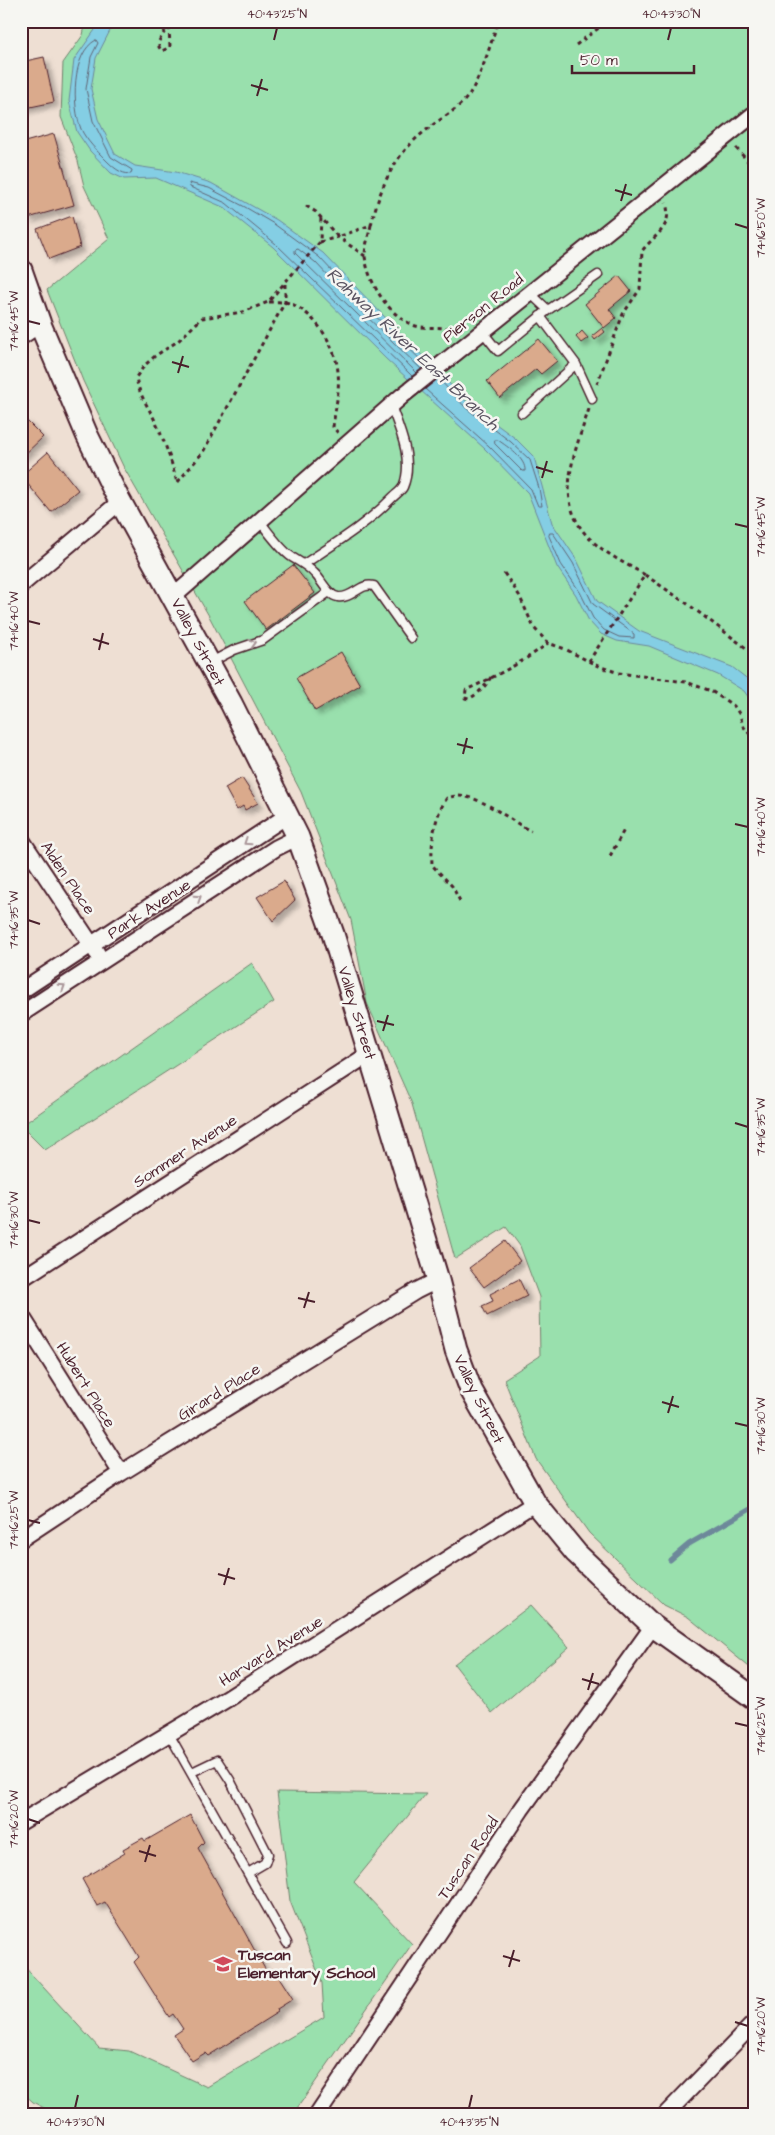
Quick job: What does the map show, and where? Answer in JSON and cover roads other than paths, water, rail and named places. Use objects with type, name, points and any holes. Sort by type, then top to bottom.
[{"type":"main road","name":"Valley Street","points":[[21,270],[40,324],[87,435],[209,663],[298,837],[330,925],[438,1280],[456,1350],[471,1390],[535,1504],[576,1553],[653,1626],[754,1698]]},
{"type":"street","name":"Pierson Road","points":[[173,597],[259,520],[442,363],[754,114]]},
{"type":"street","points":[[21,336],[40,324]]},
{"type":"street","points":[[21,585],[121,501]]},
{"type":"street","name":"Park Avenue","points":[[21,991],[288,815]]},
{"type":"street","name":"Park Avenue","points":[[21,1014],[276,848],[298,837]]},
{"type":"street","name":"Alden Place","points":[[21,839],[102,960]]},
{"type":"street","name":"Sommer Avenue","points":[[21,1279],[369,1054]]},
{"type":"street","name":"Girard Place","points":[[21,1539],[121,1473],[407,1296],[438,1280]]},
{"type":"street","name":"Hubert Place","points":[[21,1315],[121,1473]]},
{"type":"street","name":"Harvard Avenue","points":[[21,1822],[236,1694],[535,1504]]},
{"type":"street","name":"Tuscan Road","points":[[318,2114],[522,1810],[653,1626]]},
{"type":"street","points":[[666,2114],[754,2023]]},
{"type":"lane","points":[[482,331],[498,351],[540,316],[598,274]]},
{"type":"lane","points":[[530,293],[548,310]]},
{"type":"lane","points":[[540,316],[576,364],[592,399]]},
{"type":"lane","points":[[522,412],[576,364]]},
{"type":"lane","points":[[304,564],[357,528],[384,507],[402,488],[406,467],[404,440],[397,401]]},
{"type":"lane","points":[[259,520],[288,554],[314,572],[329,592],[336,596],[344,597],[364,586],[374,586],[411,638]]},
{"type":"lane","points":[[209,663],[234,650],[263,640],[329,592]]},
{"type":"lane","points":[[169,1734],[287,1943]]},
{"type":"lane","points":[[192,1772],[217,1760],[230,1780],[268,1854],[265,1864],[248,1873]]},
{"type":"water","name":"Rahway River East Branch","points":[[98,21],[115,21],[96,58],[91,89],[98,119],[115,154],[135,166],[176,172],[211,183],[277,220],[323,253],[470,405],[515,438],[534,457],[552,523],[577,560],[597,601],[639,631],[732,667],[754,684],[754,705],[744,691],[718,675],[649,646],[617,641],[601,634],[589,621],[576,595],[557,567],[528,493],[485,449],[386,359],[273,247],[223,207],[156,178],[124,179],[111,173],[90,151],[77,132],[69,101],[74,60],[97,27]]},
{"type":"waterway","points":[[670,1560],[689,1544],[754,1507]]},
{"type":"place","name":"Tuscan Elementary School","points":[[223,1964]]}]
